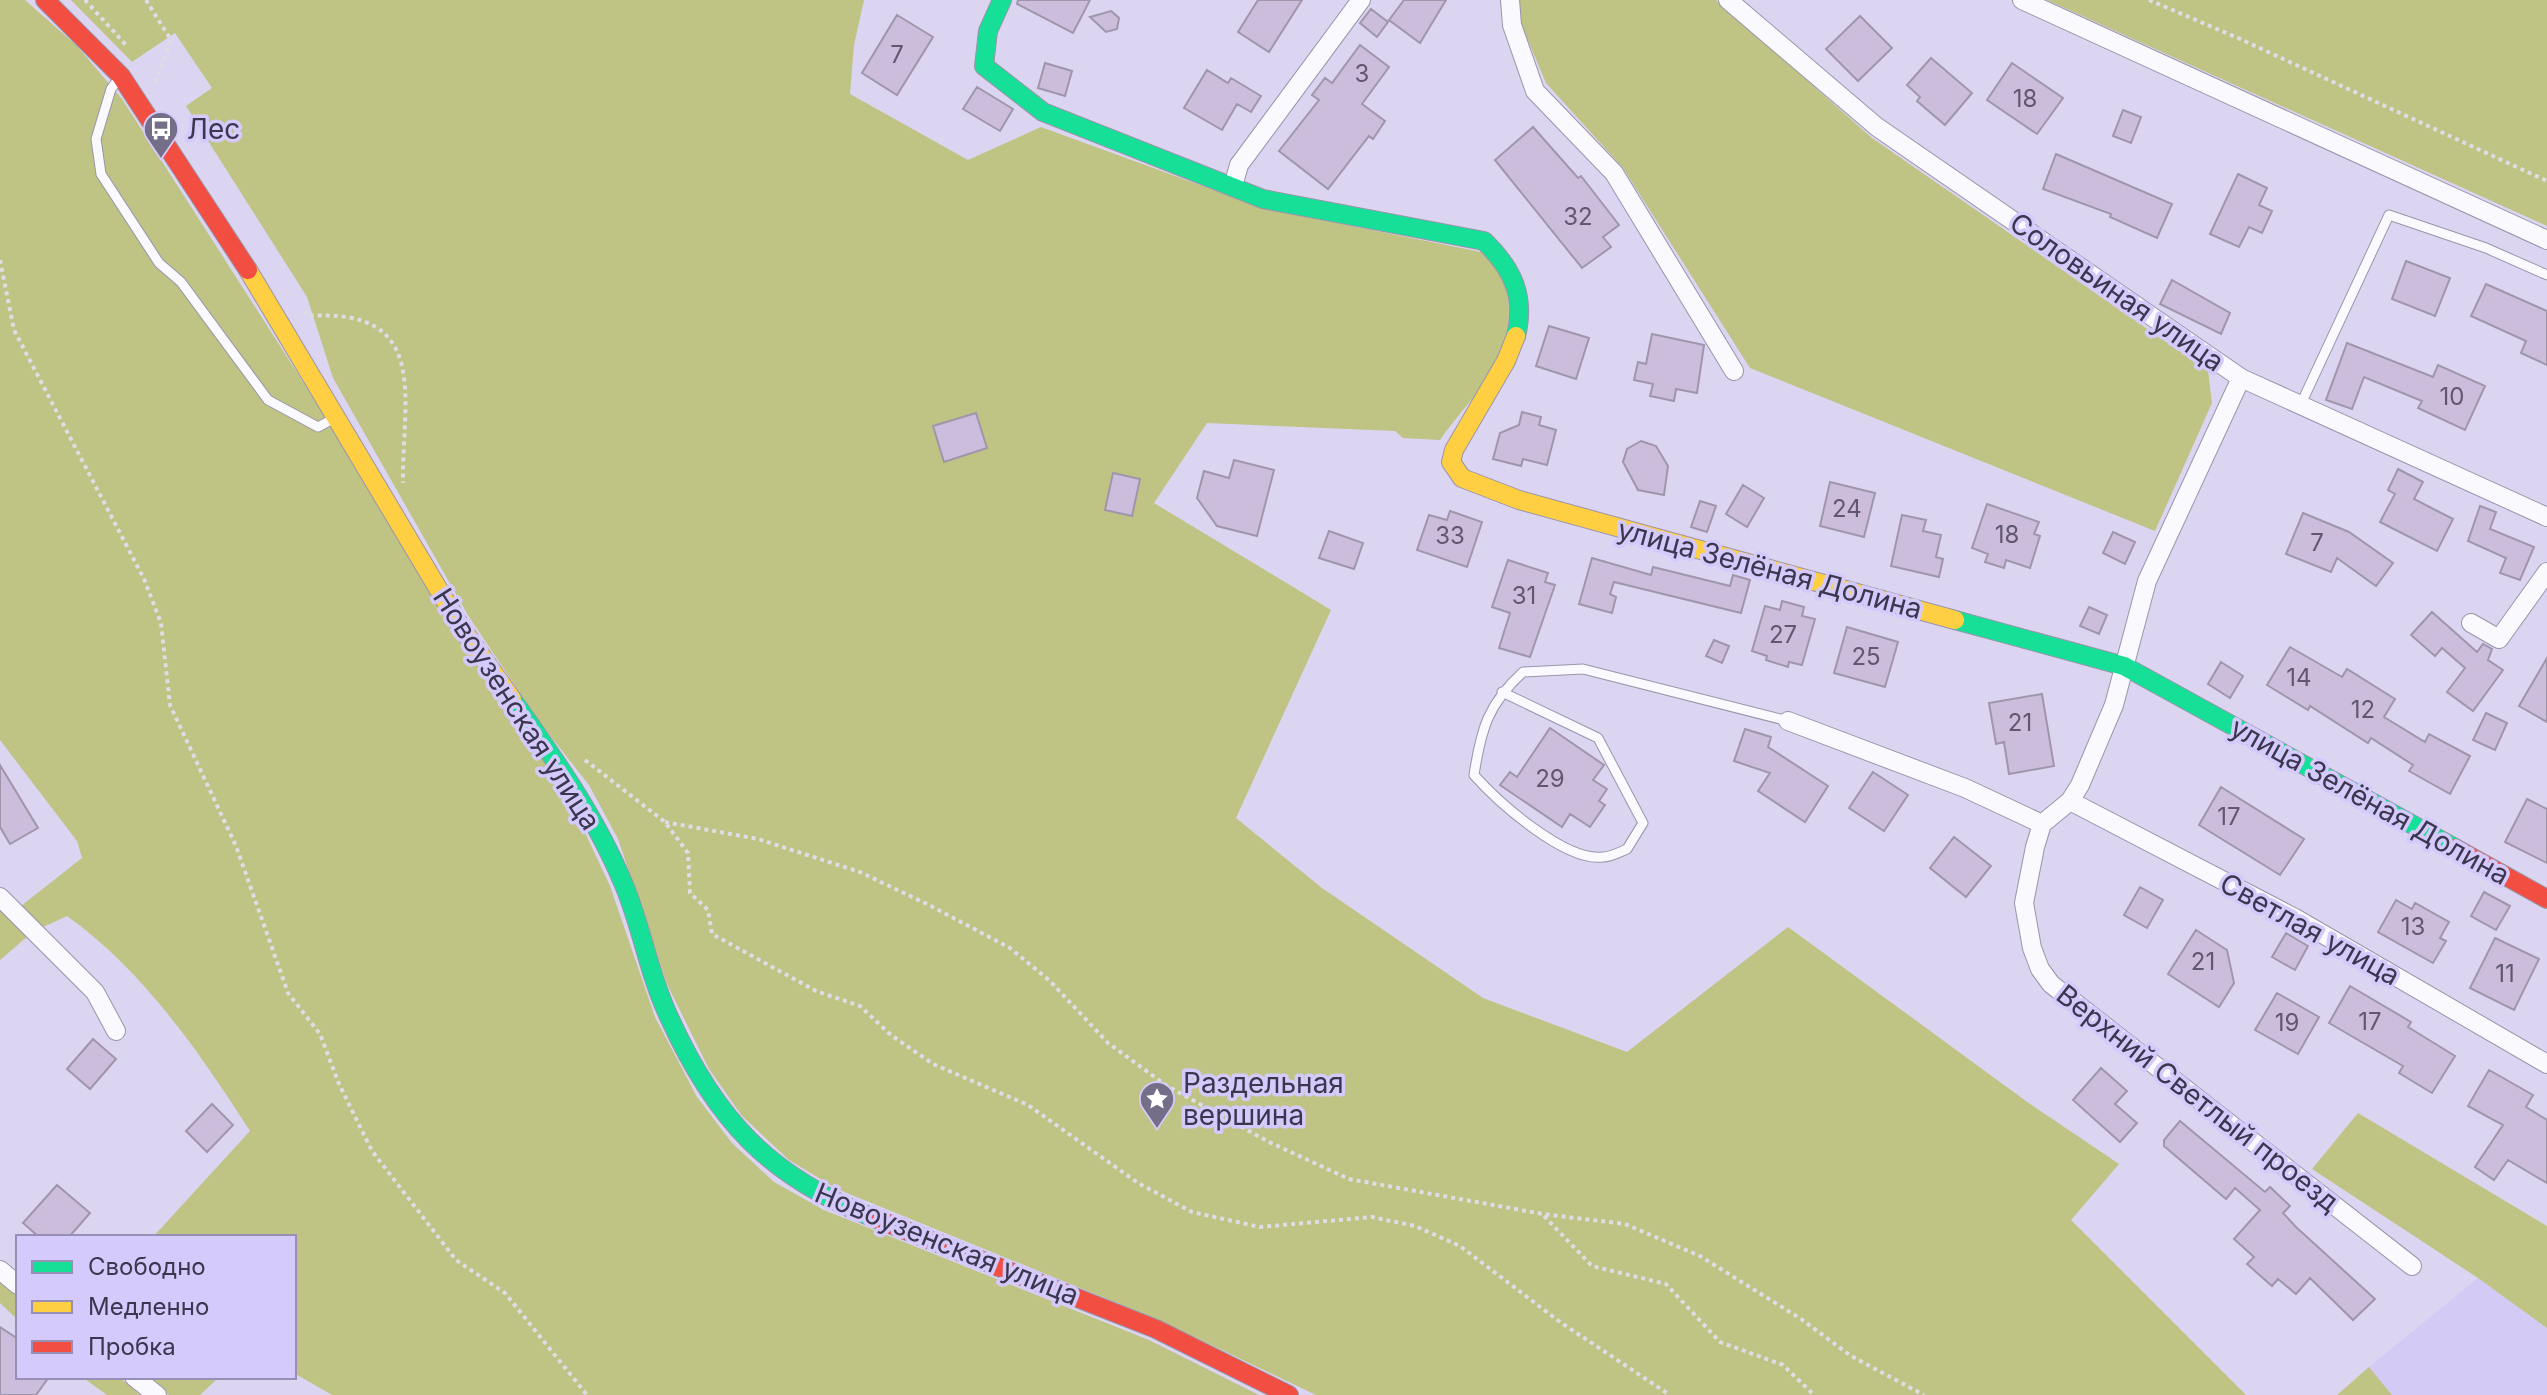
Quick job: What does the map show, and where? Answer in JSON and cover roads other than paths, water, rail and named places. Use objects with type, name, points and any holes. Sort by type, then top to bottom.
[{"type":"street","name":"Новоузенская улица","points":[[45,0],[121,76],[174,152],[337,417],[461,627],[578,793],[624,885],[668,1016],[713,1099],[742,1135],[784,1173],[833,1202],[1156,1329],[1289,1395]]},
{"type":"street","name":"улица Зелёная Долина","points":[[1002,0],[988,31],[984,66],[1012,91],[1043,112],[1263,199],[1484,241],[1504,258],[1516,278],[1521,304],[1517,332],[1498,378],[1454,445],[1451,462],[1462,478],[1519,500],[2124,666],[2547,899]]},
{"type":"street","points":[[1233,186],[1239,165],[1361,0]]},
{"type":"street","points":[[1510,0],[1512,25],[1535,91],[1614,173],[1734,371]]},
{"type":"street","name":"Соловьиная улица","points":[[1728,0],[1877,127],[2241,378],[2547,517]]},
{"type":"street","points":[[2022,0],[2547,240]]},
{"type":"street","points":[[1788,721],[1965,788],[2042,824],[2070,801],[2114,705],[2147,581],[2241,378]]},
{"type":"street","points":[[2471,623],[2499,639],[2547,572]]},
{"type":"street","name":"Светлая улица","points":[[2070,801],[2295,918],[2547,1064]]},
{"type":"street","name":"Верхний Светлый проезд","points":[[2042,824],[2024,903],[2032,948],[2040,969],[2051,984],[2412,1266]]},
{"type":"street","points":[[0,897],[95,992],[116,1031]]},
{"type":"street","points":[[0,1270],[16,1283]]},
{"type":"street","points":[[137,1379],[157,1395]]},
{"type":"lane","points":[[121,76],[111,89],[96,139],[101,174],[159,263],[181,282],[268,400],[318,427],[337,417]]},
{"type":"lane","points":[[2300,406],[2389,215],[2486,248],[2547,275]]},
{"type":"lane","points":[[1502,692],[1598,738],[1643,823],[1627,849],[1601,858],[1563,847],[1495,799],[1474,775],[1481,730],[1502,692],[1523,672],[1583,669],[1788,721]]},
{"type":"place","name":"Лес","points":[[161,160]]},
{"type":"place","name":"Раздельная вершина","points":[[1157,1130]]}]
